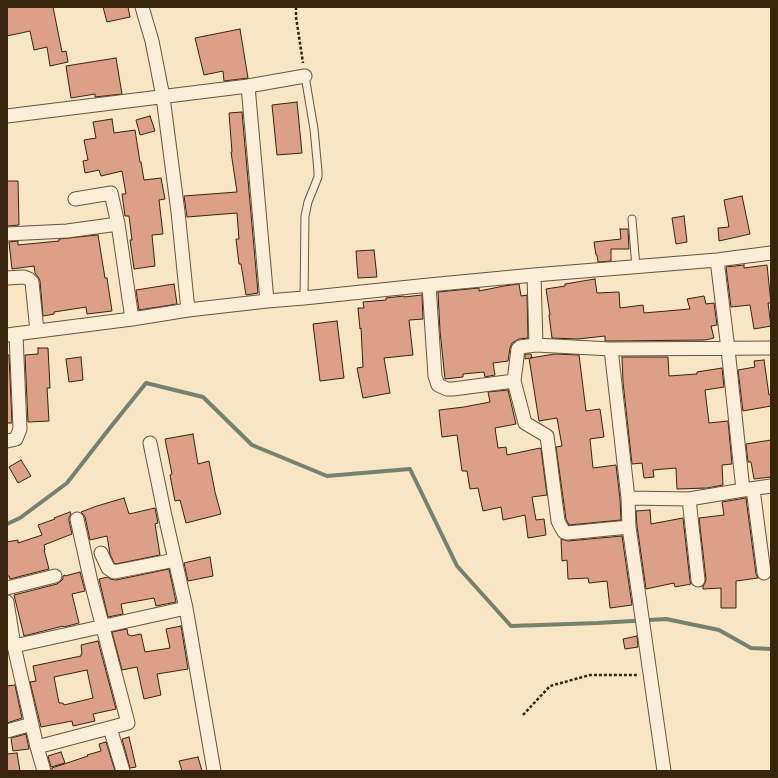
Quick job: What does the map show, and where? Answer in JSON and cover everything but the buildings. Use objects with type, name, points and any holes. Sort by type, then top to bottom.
[{"type":"street","points":[[142,7],[152,41],[163,97],[178,212],[188,310]]},
{"type":"street","points":[[7,116],[248,86],[305,76]]},
{"type":"street","points":[[248,86],[267,301]]},
{"type":"street","points":[[75,199],[111,193],[118,224],[132,319]]},
{"type":"street","points":[[7,234],[67,231],[118,224]]},
{"type":"street","points":[[7,441],[16,439],[20,430],[12,334],[132,319],[188,310],[267,301],[534,275],[717,260],[771,253]]},
{"type":"street","points":[[717,260],[748,489],[764,573]]},
{"type":"street","points":[[534,275],[536,345]]},
{"type":"street","points":[[7,278],[24,277],[32,282],[37,331]]},
{"type":"street","points":[[429,285],[435,376],[438,385],[447,389],[453,389],[514,381]]},
{"type":"street","points":[[629,527],[567,533],[564,532],[558,520],[547,436],[525,423],[514,381],[518,349],[520,347],[536,345],[611,349],[771,348]]},
{"type":"street","points":[[611,349],[628,498],[629,527],[664,771]]},
{"type":"street","points":[[150,443],[186,608],[214,771]]},
{"type":"street","points":[[628,498],[689,499],[771,486]]},
{"type":"street","points":[[689,499],[698,580]]},
{"type":"street","points":[[37,747],[128,723],[91,582],[77,519]]},
{"type":"street","points":[[101,553],[108,568],[114,572],[175,560]]},
{"type":"street","points":[[7,588],[55,576]]},
{"type":"street","points":[[7,602],[14,646],[37,747],[44,771]]},
{"type":"street","points":[[14,646],[186,608]]},
{"type":"street","points":[[7,731],[32,724]]},
{"type":"street","points":[[110,728],[123,771]]},
{"type":"lane","points":[[304,298],[305,216],[308,202],[318,177],[314,129],[305,76]]},
{"type":"lane","points":[[632,219],[636,267]]},
{"type":"path","points":[[296,7],[296,17],[305,76]]},
{"type":"path","points":[[523,715],[550,686],[590,675],[651,676]]},
{"type":"waterway","points":[[7,524],[20,518],[67,483],[146,383],[203,397],[252,445],[327,476],[410,469],[457,566],[511,626],[666,619],[719,630],[751,648],[771,649]]}]
